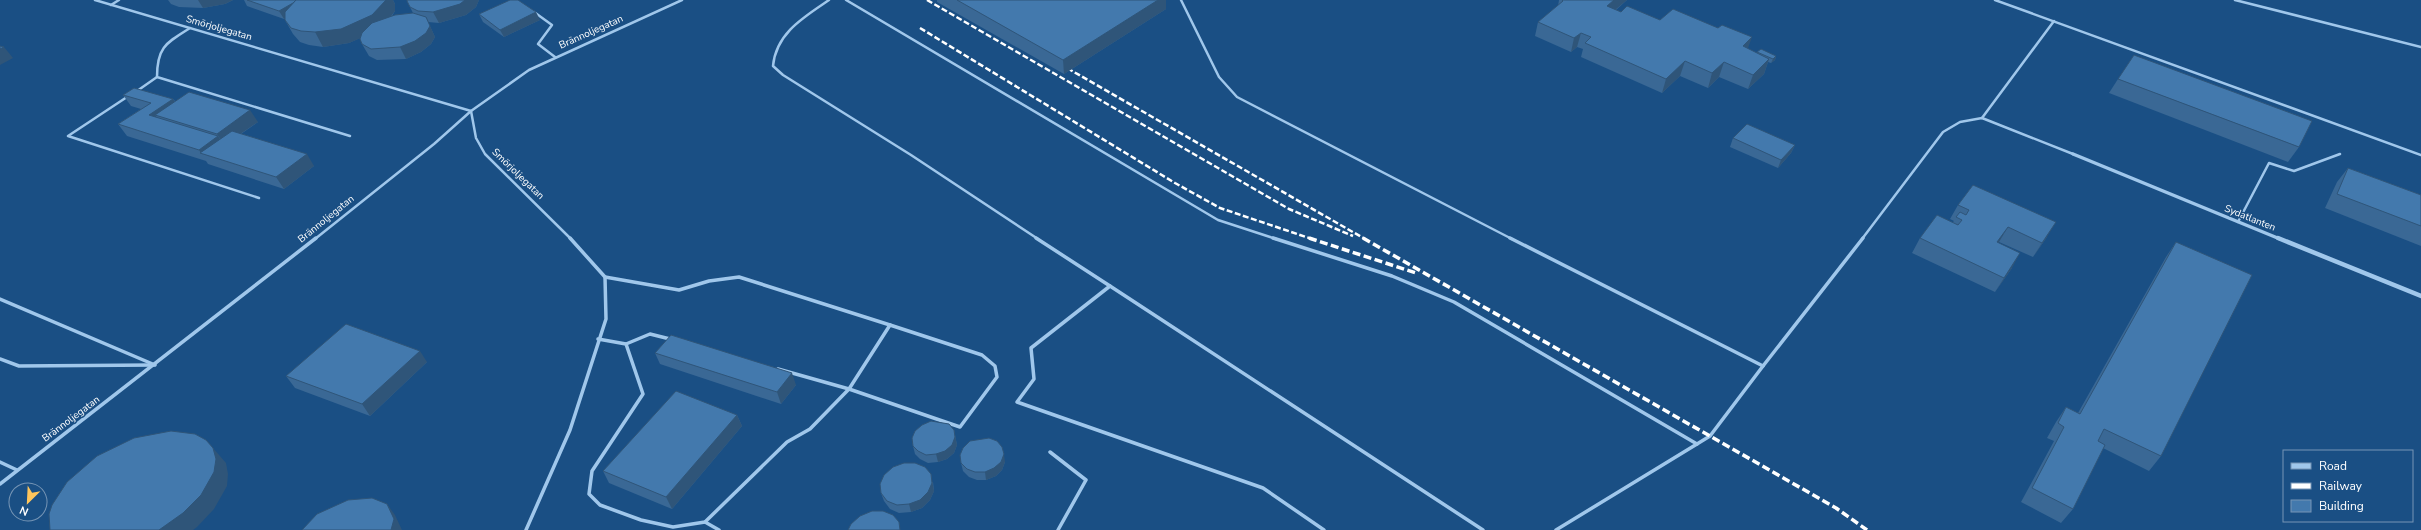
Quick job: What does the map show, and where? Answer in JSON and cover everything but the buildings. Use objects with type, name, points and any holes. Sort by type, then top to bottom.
[{"type":"street","name":"Sydatlanten","points":[[2073,154],[2421,296]]},
{"type":"lane","name":"Smörjoljegatan","points":[[95,0],[471,111],[476,138],[485,154],[582,249],[605,277]]},
{"type":"lane","points":[[111,4],[119,0]]},
{"type":"lane","name":"Brännoljegatan","points":[[0,484],[156,365],[434,144],[471,111],[529,70],[682,0]]},
{"type":"lane","points":[[829,0],[781,38],[772,56],[773,66],[783,75],[911,155],[1483,530]]},
{"type":"lane","points":[[846,0],[1218,220],[1392,276],[1454,302],[1697,444]]},
{"type":"lane","points":[[1182,0],[1219,77],[1237,96],[1321,142],[1763,366]]},
{"type":"lane","points":[[1995,0],[2421,155]]},
{"type":"lane","points":[[2235,0],[2421,47]]},
{"type":"lane","points":[[528,8],[552,25],[538,44],[555,57]]},
{"type":"lane","points":[[1982,118],[2054,21]]},
{"type":"lane","points":[[157,77],[157,60],[162,44],[190,28]]},
{"type":"lane","points":[[157,77],[350,136]]},
{"type":"lane","points":[[157,77],[68,136],[259,198]]},
{"type":"lane","points":[[1556,530],[1710,436],[1763,366],[1776,352],[1943,132],[1960,122],[1982,118],[2073,154]]},
{"type":"lane","points":[[2238,222],[2269,163],[2294,171],[2340,154]]},
{"type":"lane","points":[[526,530],[570,430],[591,368],[598,339],[606,318],[605,277],[679,290],[709,281],[739,277],[982,356],[995,366],[997,377],[960,427],[849,389],[772,368]]},
{"type":"lane","points":[[1110,286],[1031,348],[1034,379],[1017,402],[1263,488],[1324,530]]},
{"type":"lane","points":[[0,299],[156,365]]},
{"type":"lane","points":[[626,344],[643,394],[592,471],[589,494],[600,505],[641,520],[673,527],[705,522],[787,442],[810,429],[849,389],[890,325]]},
{"type":"lane","points":[[598,339],[626,344],[650,334],[673,340]]},
{"type":"lane","points":[[0,359],[19,366],[156,365]]},
{"type":"lane","points":[[1050,452],[1086,480],[1058,530]]},
{"type":"lane","points":[[0,462],[17,470]]},
{"type":"lane","points":[[705,522],[719,530]]},
{"type":"railway","points":[[927,0],[1289,209],[1353,236]]},
{"type":"railway","points":[[920,28],[1175,183],[1220,208],[1310,238]]},
{"type":"railway","points":[[1060,64],[1365,239]]},
{"type":"railway","points":[[1310,238],[1416,273]]},
{"type":"railway","points":[[1363,238],[1836,508],[1867,530]]}]
